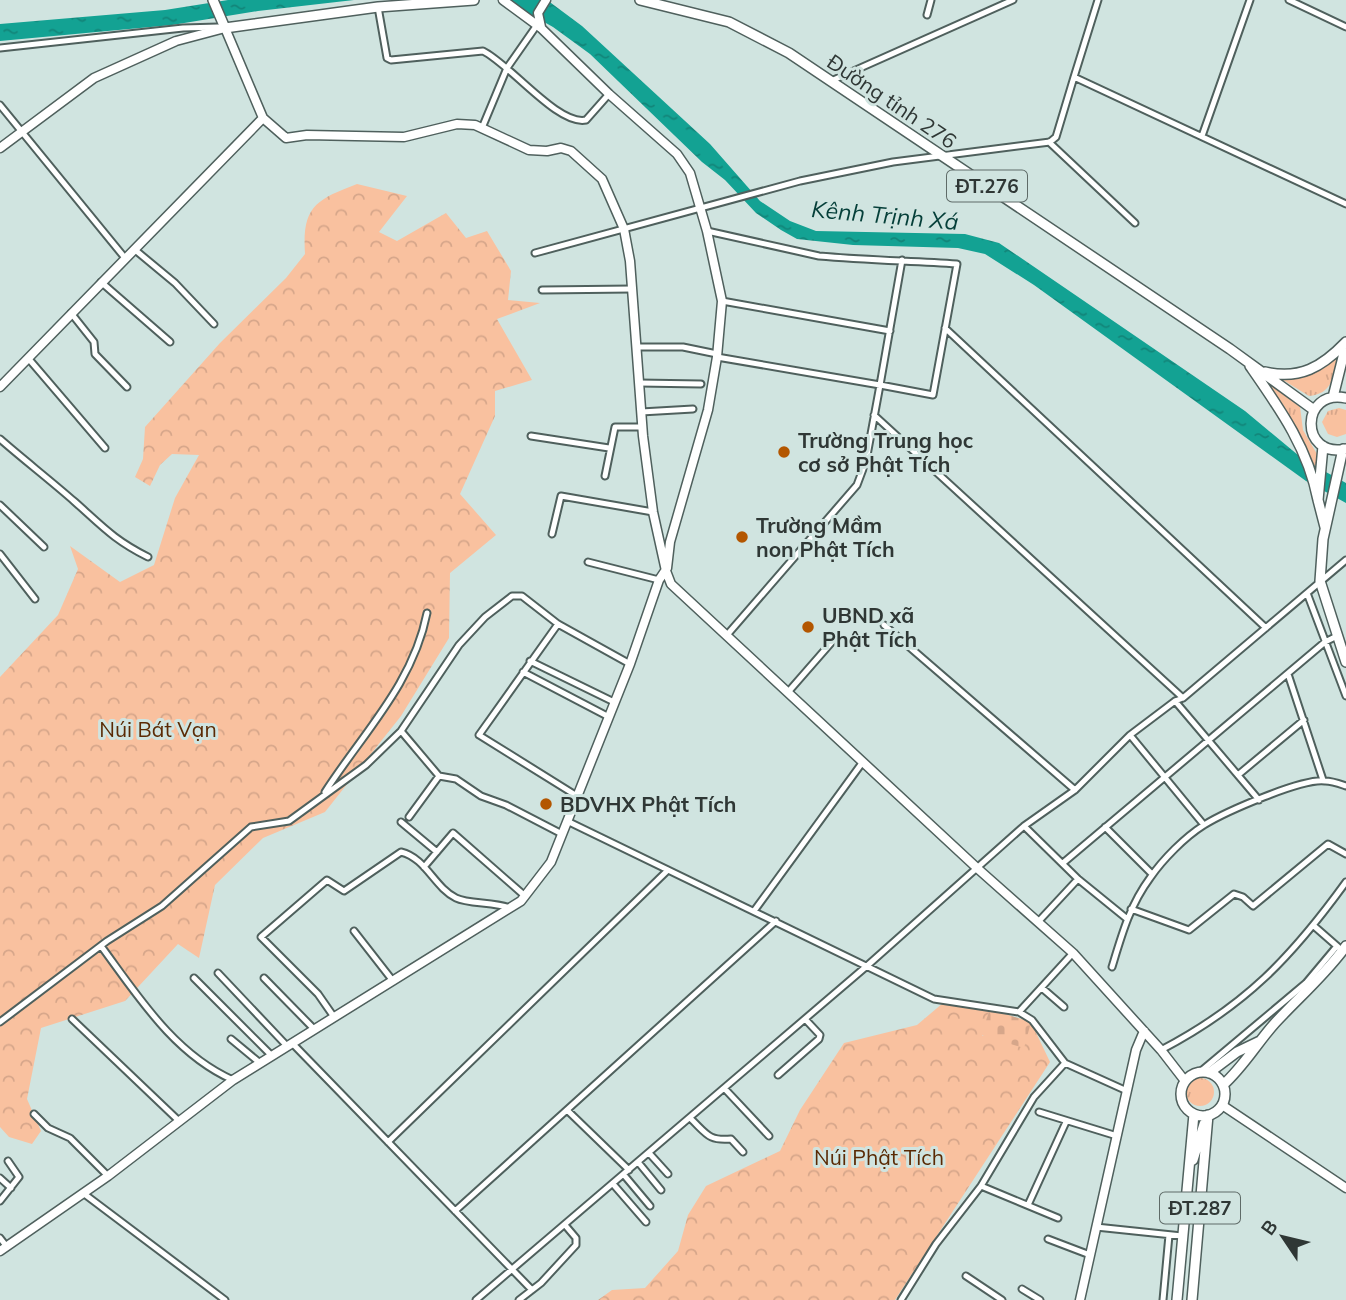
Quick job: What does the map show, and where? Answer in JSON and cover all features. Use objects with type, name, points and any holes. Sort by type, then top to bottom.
[{"type":"main road","points":[[213,0],[263,118],[287,138],[307,135],[404,137],[457,124],[482,128],[529,150],[547,151],[561,148],[576,154],[609,191],[624,229],[632,289],[642,427],[653,512],[666,571],[680,594],[1073,953],[1161,1050],[1185,1081]]},
{"type":"main road","points":[[0,148],[94,78],[176,41],[225,28],[378,8],[474,0]]},
{"type":"main road","points":[[4,1249],[108,1176],[233,1080],[510,908],[525,896],[551,862],[630,664],[659,580],[666,571],[670,542],[708,410],[722,301],[700,206],[682,159],[540,27],[503,0]]},
{"type":"main road","points":[[540,27],[538,13],[546,0]]},
{"type":"main road","name":"Đường tỉnh 276","points":[[640,0],[729,22],[779,47],[1247,361],[1314,410]]},
{"type":"main road","points":[[0,387],[263,118]]},
{"type":"main road","points":[[1261,371],[1282,376],[1307,372],[1320,366],[1346,344]]},
{"type":"main road","points":[[1333,397],[1346,344]]},
{"type":"main road","points":[[1247,361],[1297,436],[1309,461],[1325,529]]},
{"type":"main road","points":[[1318,500],[1323,446],[1311,430],[1314,410],[1333,397],[1346,398]]},
{"type":"main road","points":[[1323,446],[1345,449],[1325,529],[1320,580],[1346,662]]},
{"type":"main road","points":[[1337,482],[1346,472]]},
{"type":"main road","points":[[1222,1105],[1223,1085],[1243,1066],[1260,1041],[1317,982],[1342,948]]},
{"type":"main road","points":[[1080,1300],[1127,1091],[1144,1031]]},
{"type":"main road","points":[[1222,1105],[1207,1116],[1194,1114],[1182,1102],[1181,1093],[1185,1081],[1260,1041]]},
{"type":"main road","points":[[1204,1073],[1223,1085]]},
{"type":"main road","points":[[1222,1105],[1346,1188]]},
{"type":"main road","name":"ĐT.287","points":[[1177,1300],[1194,1114]]},
{"type":"main road","name":"ĐT.287","points":[[1187,1179],[1207,1116]]},
{"type":"main road","name":"ĐT.287","points":[[1192,1300],[1207,1116]]},
{"type":"street","points":[[926,15],[931,0]]},
{"type":"street","points":[[831,80],[1013,0]]},
{"type":"street","points":[[535,253],[759,190],[893,162],[1049,142],[1056,137],[1098,0]]},
{"type":"street","points":[[1202,136],[1250,0]]},
{"type":"street","points":[[1289,0],[1346,27]]},
{"type":"street","points":[[378,8],[387,58],[391,60],[483,51],[559,111],[579,121],[586,120],[609,94]]},
{"type":"street","points":[[482,128],[507,68],[540,27]]},
{"type":"street","points":[[0,48],[183,28],[225,28]]},
{"type":"street","points":[[1074,77],[1346,204]]},
{"type":"street","points":[[0,105],[125,258]]},
{"type":"street","points":[[1049,142],[1135,223]]},
{"type":"street","points":[[637,347],[683,347],[933,395],[957,264],[819,256],[707,231]]},
{"type":"street","points":[[134,250],[175,283],[214,324]]},
{"type":"street","points":[[727,635],[852,493],[864,471],[902,260]]},
{"type":"street","points":[[101,282],[170,342]]},
{"type":"street","points":[[542,290],[632,289]]},
{"type":"street","points":[[722,301],[890,331]]},
{"type":"street","points":[[71,313],[94,342],[95,354],[127,387]]},
{"type":"street","points":[[945,328],[1266,628]]},
{"type":"street","points":[[28,358],[105,448]]},
{"type":"street","points":[[639,383],[701,384]]},
{"type":"street","points":[[641,412],[693,409]]},
{"type":"street","points":[[874,415],[1183,698]]},
{"type":"street","points":[[605,476],[615,427],[642,427]]},
{"type":"street","points":[[531,436],[609,448]]},
{"type":"street","points":[[0,439],[118,542],[148,557]]},
{"type":"street","points":[[552,534],[561,495],[653,512]]},
{"type":"street","points":[[0,505],[44,547]]},
{"type":"street","points":[[0,554],[35,599]]},
{"type":"street","points":[[476,1300],[868,965],[1024,826],[1075,790],[1130,736],[1175,701],[1183,698],[1346,560]]},
{"type":"street","points":[[588,562],[659,580]]},
{"type":"street","points":[[1307,593],[1346,696]]},
{"type":"street","points":[[0,1021],[101,946],[162,906],[251,827],[289,821],[366,765],[401,731],[459,645],[485,617],[512,596],[522,596],[558,624],[630,664]]},
{"type":"street","points":[[323,794],[409,671],[419,650],[427,612]]},
{"type":"street","points":[[558,624],[480,735],[577,796]]},
{"type":"street","points":[[884,625],[1075,790]]},
{"type":"street","points":[[789,691],[837,636]]},
{"type":"street","points":[[1063,863],[1325,642],[1337,636]]},
{"type":"street","points":[[530,661],[614,702]]},
{"type":"street","points":[[523,672],[608,717]]},
{"type":"street","points":[[1288,674],[1323,780]]},
{"type":"street","points":[[1175,701],[1207,742],[1259,800]]},
{"type":"street","points":[[1238,775],[1304,720]]},
{"type":"street","points":[[401,731],[439,776],[456,779],[481,796],[506,805],[562,834]]},
{"type":"street","points":[[1130,736],[1204,825]]},
{"type":"street","points":[[754,911],[862,763]]},
{"type":"street","points":[[409,817],[439,776]]},
{"type":"street","points":[[1112,967],[1126,918],[1152,874],[1204,825],[1259,800],[1323,780],[1346,786]]},
{"type":"street","points":[[567,821],[934,999],[1019,1013],[1032,1020],[1065,1063],[1127,1091]]},
{"type":"street","points":[[401,822],[437,852]]},
{"type":"street","points":[[1024,826],[1078,879],[1126,918]]},
{"type":"street","points":[[1105,827],[1152,874]]},
{"type":"street","points":[[425,867],[453,833],[525,896]]},
{"type":"street","points":[[1131,909],[1189,930],[1234,894],[1243,897],[1253,906],[1328,844],[1346,854]]},
{"type":"street","points":[[334,1017],[318,995],[261,937],[327,880],[344,891],[401,852],[425,867],[456,899],[494,902],[510,908]]},
{"type":"street","points":[[388,1142],[668,870]]},
{"type":"street","points":[[1038,922],[1078,879]]},
{"type":"street","points":[[1161,1050],[1199,1030],[1250,993],[1289,956],[1346,882]]},
{"type":"street","points":[[454,1211],[776,922]]},
{"type":"street","points":[[1204,1073],[1297,992],[1342,948],[1314,926]]},
{"type":"street","points":[[354,931],[393,981]]},
{"type":"street","points":[[101,946],[156,1020],[192,1053],[233,1080]]},
{"type":"street","points":[[1019,1013],[1073,953]]},
{"type":"street","points":[[218,973],[532,1290]]},
{"type":"street","points":[[194,978],[272,1056]]},
{"type":"street","points":[[264,978],[314,1030]]},
{"type":"street","points":[[1042,988],[1064,1007]]},
{"type":"street","points":[[72,1019],[179,1121]]},
{"type":"street","points":[[778,1075],[820,1035],[805,1019]]},
{"type":"street","points":[[231,1039],[260,1063]]},
{"type":"street","points":[[901,1300],[936,1244],[981,1186],[1034,1097],[1065,1063]]},
{"type":"street","points":[[724,1088],[769,1136]]},
{"type":"street","points":[[567,1110],[626,1172],[650,1206]]},
{"type":"street","points":[[1039,1112],[1117,1136]]},
{"type":"street","points":[[34,1114],[48,1128],[70,1138],[108,1176]]},
{"type":"street","points":[[690,1118],[711,1139],[721,1142],[732,1139],[743,1152]]},
{"type":"street","points":[[1028,1205],[1066,1122]]},
{"type":"street","points":[[649,1153],[668,1174]]},
{"type":"street","points":[[0,1200],[19,1177],[8,1161]]},
{"type":"street","points":[[638,1162],[661,1190]]},
{"type":"street","points":[[0,1178],[10,1188]]},
{"type":"street","points":[[613,1184],[646,1222]]},
{"type":"street","points":[[981,1186],[1058,1217]]},
{"type":"street","points":[[83,1193],[225,1300]]},
{"type":"street","points":[[519,1300],[568,1257],[576,1245],[576,1238],[565,1225]]},
{"type":"street","points":[[1096,1227],[1182,1236]]},
{"type":"street","points":[[1163,1300],[1169,1235]]},
{"type":"street","points":[[0,1238],[4,1249]]},
{"type":"street","points":[[1048,1239],[1090,1255]]},
{"type":"street","points":[[966,1276],[1002,1300]]},
{"type":"street","points":[[1022,1289],[1040,1300]]},
{"type":"green space","name":"Núi Bát Vạn","points":[[357,184],[407,196],[379,232],[397,241],[446,213],[466,238],[487,231],[511,271],[508,300],[540,303],[497,319],[532,380],[495,391],[495,416],[460,494],[496,535],[450,573],[449,638],[401,716],[325,812],[263,838],[215,885],[199,958],[178,944],[125,1001],[41,1028],[27,1099],[41,1131],[32,1144],[9,1137],[0,1127],[0,677],[58,615],[78,569],[70,546],[120,582],[154,565],[175,498],[199,455],[172,454],[160,465],[150,486],[135,477],[143,459],[145,427],[220,343],[286,278],[305,254],[306,225],[314,207],[331,195]]},
{"type":"green space","points":[[1337,357],[1330,383],[1317,395],[1309,396],[1283,380],[1312,372]]},
{"type":"green space","points":[[1266,381],[1300,407],[1303,430],[1317,454],[1315,472],[1299,433]]},
{"type":"green space","points":[[1339,408],[1346,410],[1346,434],[1337,437],[1328,434],[1322,422],[1328,411]]},
{"type":"green space","name":"Núi Phật Tích","points":[[943,1003],[990,1009],[982,1036],[1031,1022],[1050,1062],[895,1300],[598,1300],[612,1290],[645,1288],[678,1251],[688,1215],[706,1186],[780,1151],[800,1110],[844,1043],[917,1025]]},
{"type":"green space","points":[[990,1009],[1031,1022],[1024,1048],[981,1035]]},
{"type":"green space","points":[[1200,1078],[1210,1082],[1214,1092],[1210,1102],[1200,1106],[1190,1102],[1186,1092],[1190,1082]]},
{"type":"water","points":[[228,0],[354,0],[258,11],[172,25],[0,41],[0,24],[165,10]]},
{"type":"water","name":"Kênh Trịnh Xá","points":[[505,0],[547,0],[582,26],[710,144],[760,201],[790,221],[816,231],[965,234],[999,243],[1245,411],[1304,460],[1346,483],[1346,503],[1306,481],[1034,285],[985,254],[958,248],[853,245],[797,239],[781,230],[756,213],[725,180],[702,162],[590,54],[553,27]]},
{"type":"place","name":"Trường Trung học cơ sở Phật Tích","points":[[784,452]]},
{"type":"place","name":"Trường Mầm non Phật Tích","points":[[742,537]]},
{"type":"place","name":"UBND xã Phật Tích","points":[[808,627]]},
{"type":"place","name":"BDVHX Phật Tích","points":[[546,804]]}]
